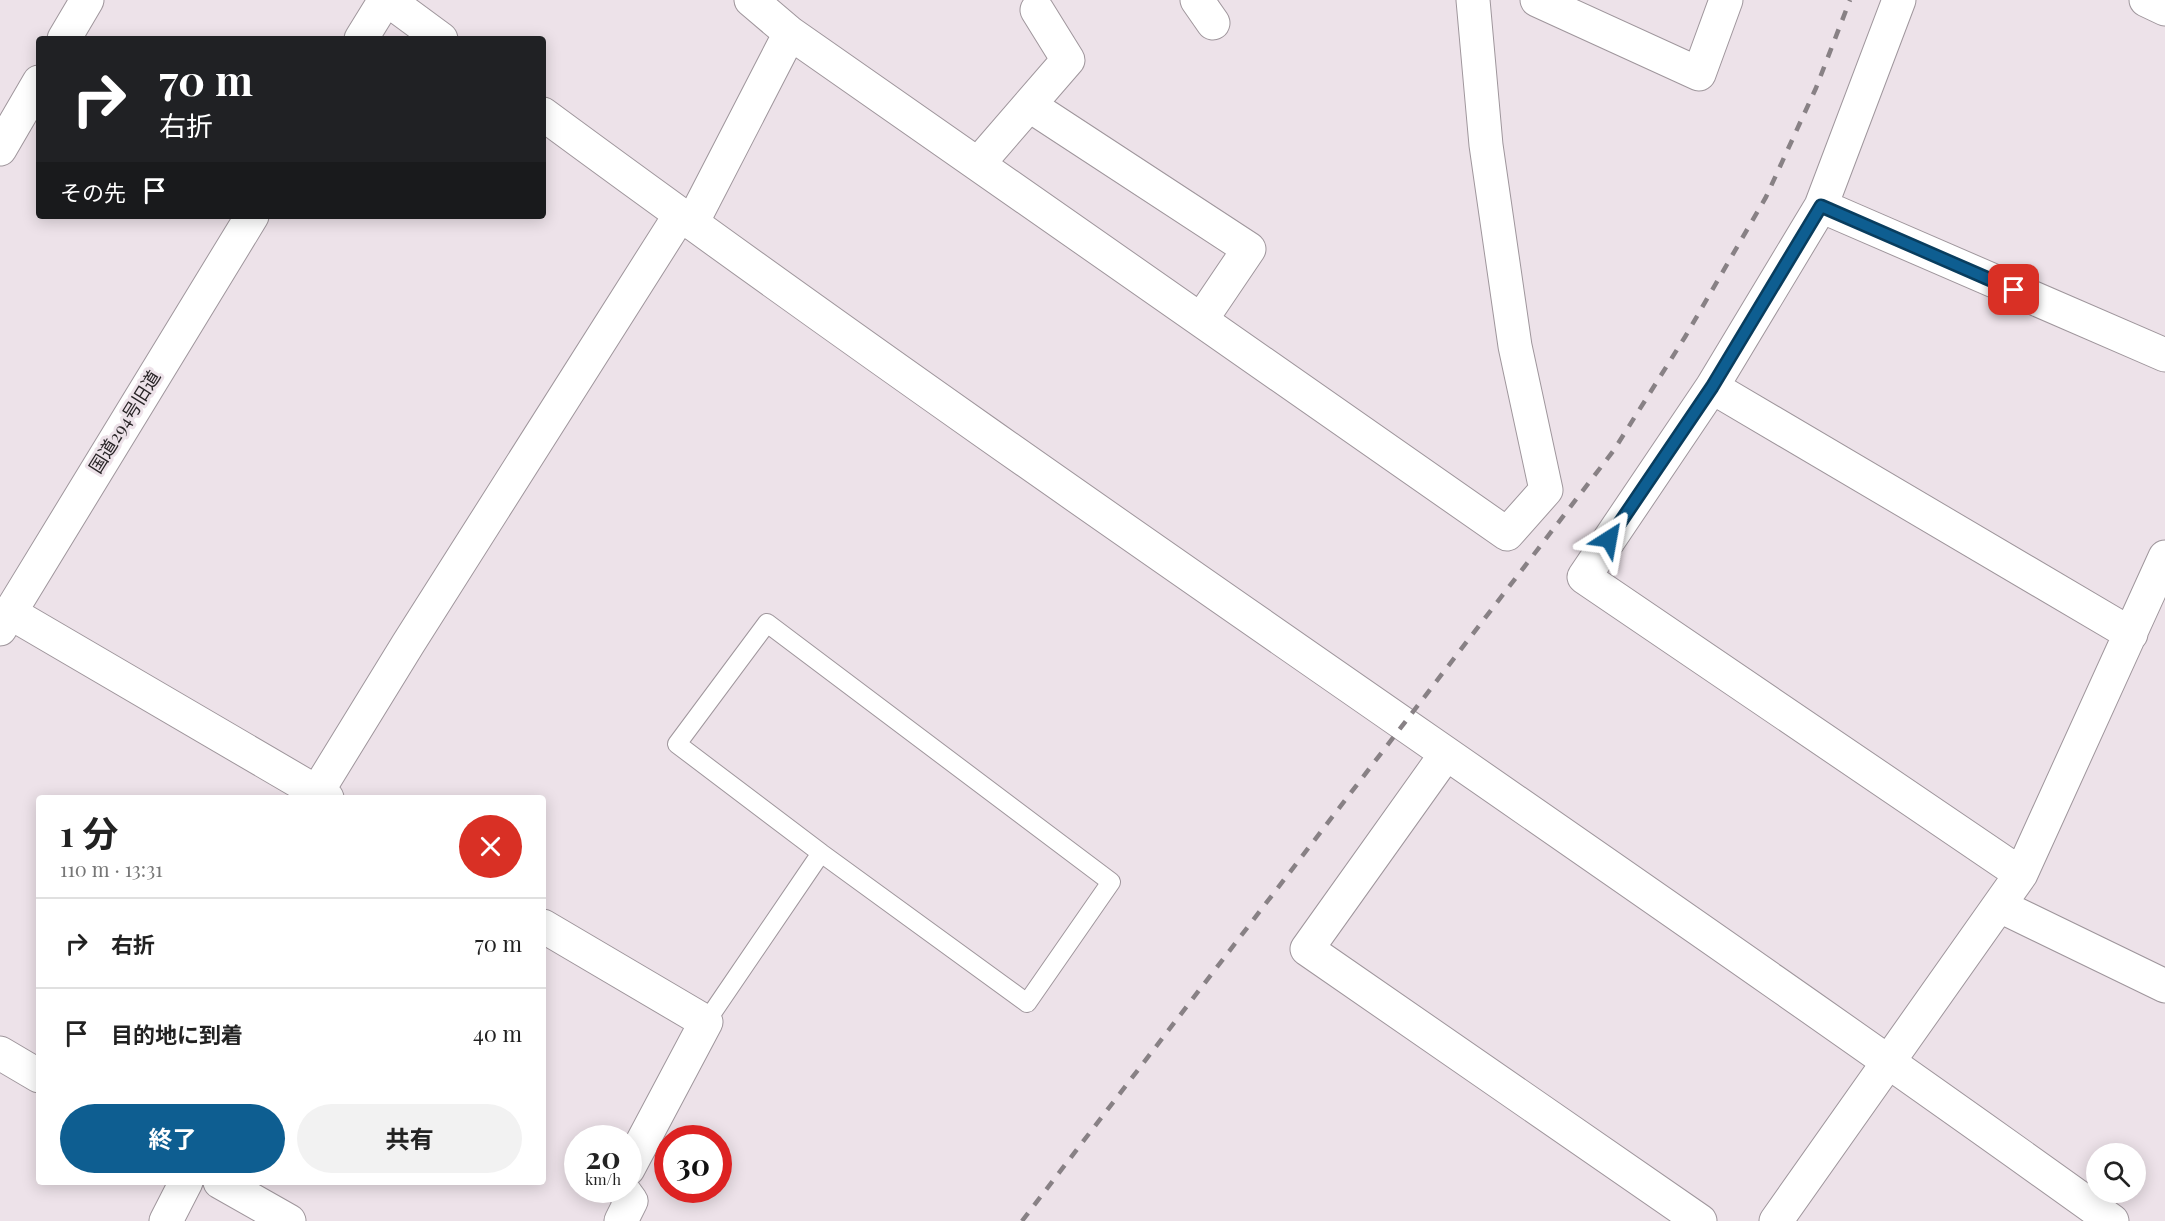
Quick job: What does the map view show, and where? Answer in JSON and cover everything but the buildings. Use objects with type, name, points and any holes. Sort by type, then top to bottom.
[{"type":"street","points":[[66,36],[87,0]]},
{"type":"street","points":[[363,36],[387,0],[437,36]]},
{"type":"street","points":[[751,0],[790,33],[1507,534],[1546,490],[1514,334],[1486,145],[1473,0]]},
{"type":"street","points":[[1550,3],[1699,74],[1726,0]]},
{"type":"street","points":[[1899,0],[1821,206],[1712,387],[1584,577],[2021,874]]},
{"type":"street","points":[[2146,0],[2165,9]]},
{"type":"street","points":[[978,164],[1068,60],[1036,10]]},
{"type":"street","points":[[5,620],[322,795],[414,634],[686,219],[790,33]]},
{"type":"street","points":[[0,149],[36,87]]},
{"type":"street","points":[[1029,105],[1249,249],[1201,320]]},
{"type":"street","points":[[546,116],[686,219],[1446,754],[1890,1061],[2112,1221]]},
{"type":"street","points":[[1821,206],[2165,355]]},
{"type":"street","name":"国道294号旧道","points":[[5,620],[250,219]]},
{"type":"street","points":[[1712,387],[2130,634]]},
{"type":"street","points":[[1776,1221],[2021,874],[2165,557]]},
{"type":"street","points":[[1446,754],[1307,949],[1700,1221]]},
{"type":"street","points":[[2000,906],[2165,986]]},
{"type":"street","points":[[546,928],[706,1022],[642,1142]]},
{"type":"street","points":[[0,1053],[36,1074]]},
{"type":"street","points":[[166,1221],[184,1185]]},
{"type":"street","points":[[225,1185],[289,1221]]},
{"type":"street","points":[[621,1221],[630,1203]]},
{"type":"lane","points":[[766,622],[1111,882],[1027,1003],[821,852],[677,744],[766,622]]},
{"type":"lane","points":[[706,1022],[821,852]]},
{"type":"railway","points":[[1022,1221],[1614,450],[1685,337],[1766,197],[1816,88],[1850,0]]},
{"type":"route","points":[[1609,539],[1712,387],[1821,206],[2014,290]]}]
